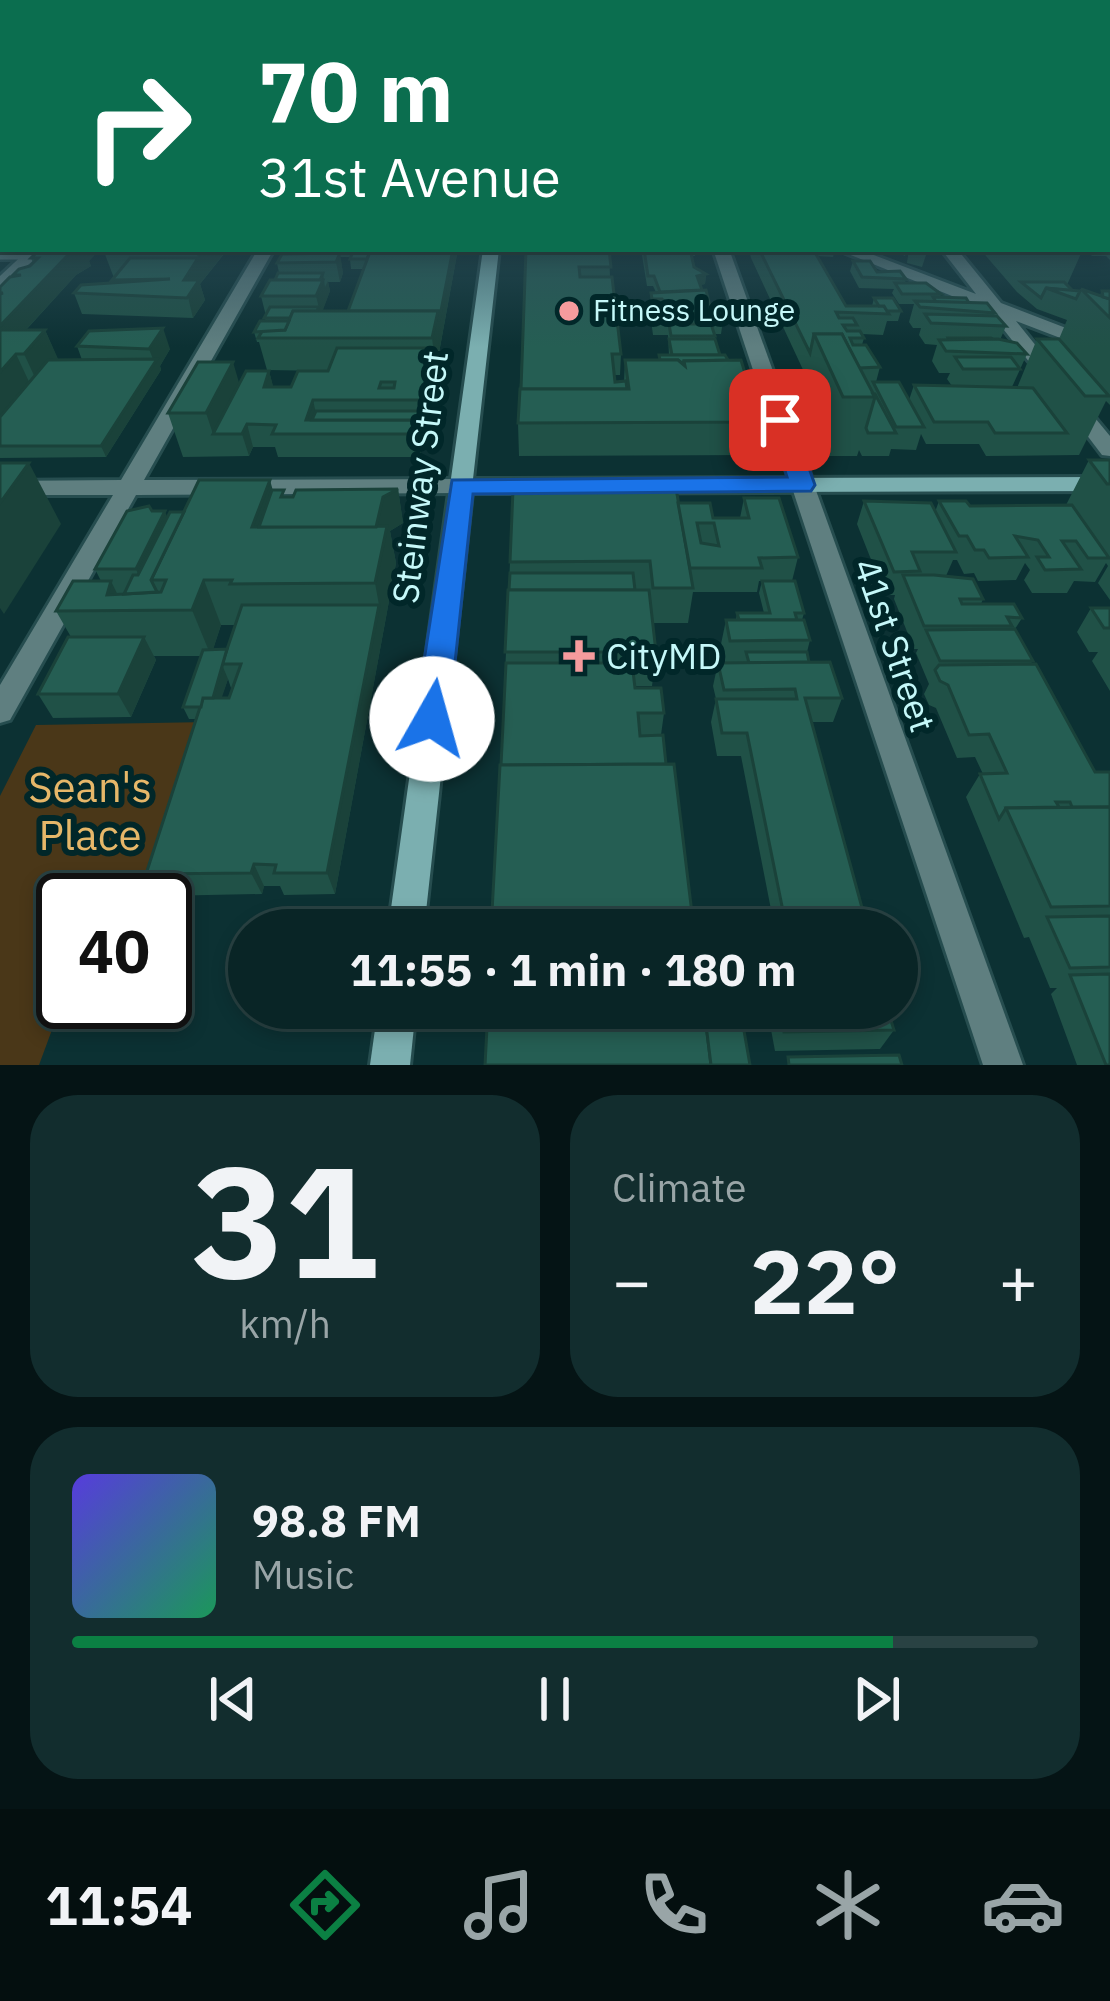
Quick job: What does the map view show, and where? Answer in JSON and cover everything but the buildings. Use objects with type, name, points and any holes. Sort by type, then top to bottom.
[{"type":"street","points":[[0,285],[35,252]]},
{"type":"street","points":[[0,711],[264,252]]},
{"type":"street","name":"Steinway Street","points":[[409,909],[491,252]]},
{"type":"street","name":"41st Street","points":[[722,252],[1003,1065]]},
{"type":"street","points":[[852,252],[1110,351]]},
{"type":"street","points":[[951,252],[1110,450]]},
{"type":"street","points":[[0,488],[1110,484]]},
{"type":"street","points":[[390,1065],[394,1029]]},
{"type":"lane","points":[[0,255],[35,252]]},
{"type":"green space","name":"Sean's Place","points":[[209,722],[161,873],[36,873],[36,1029],[52,1029],[39,1065],[0,1065],[0,796],[36,725]]},
{"type":"place","name":"Fitness Lounge","points":[[569,311]]},
{"type":"place","name":"CityMD","points":[[579,656]]},
{"type":"route","points":[[432,719],[461,486],[802,485],[780,420]]}]
